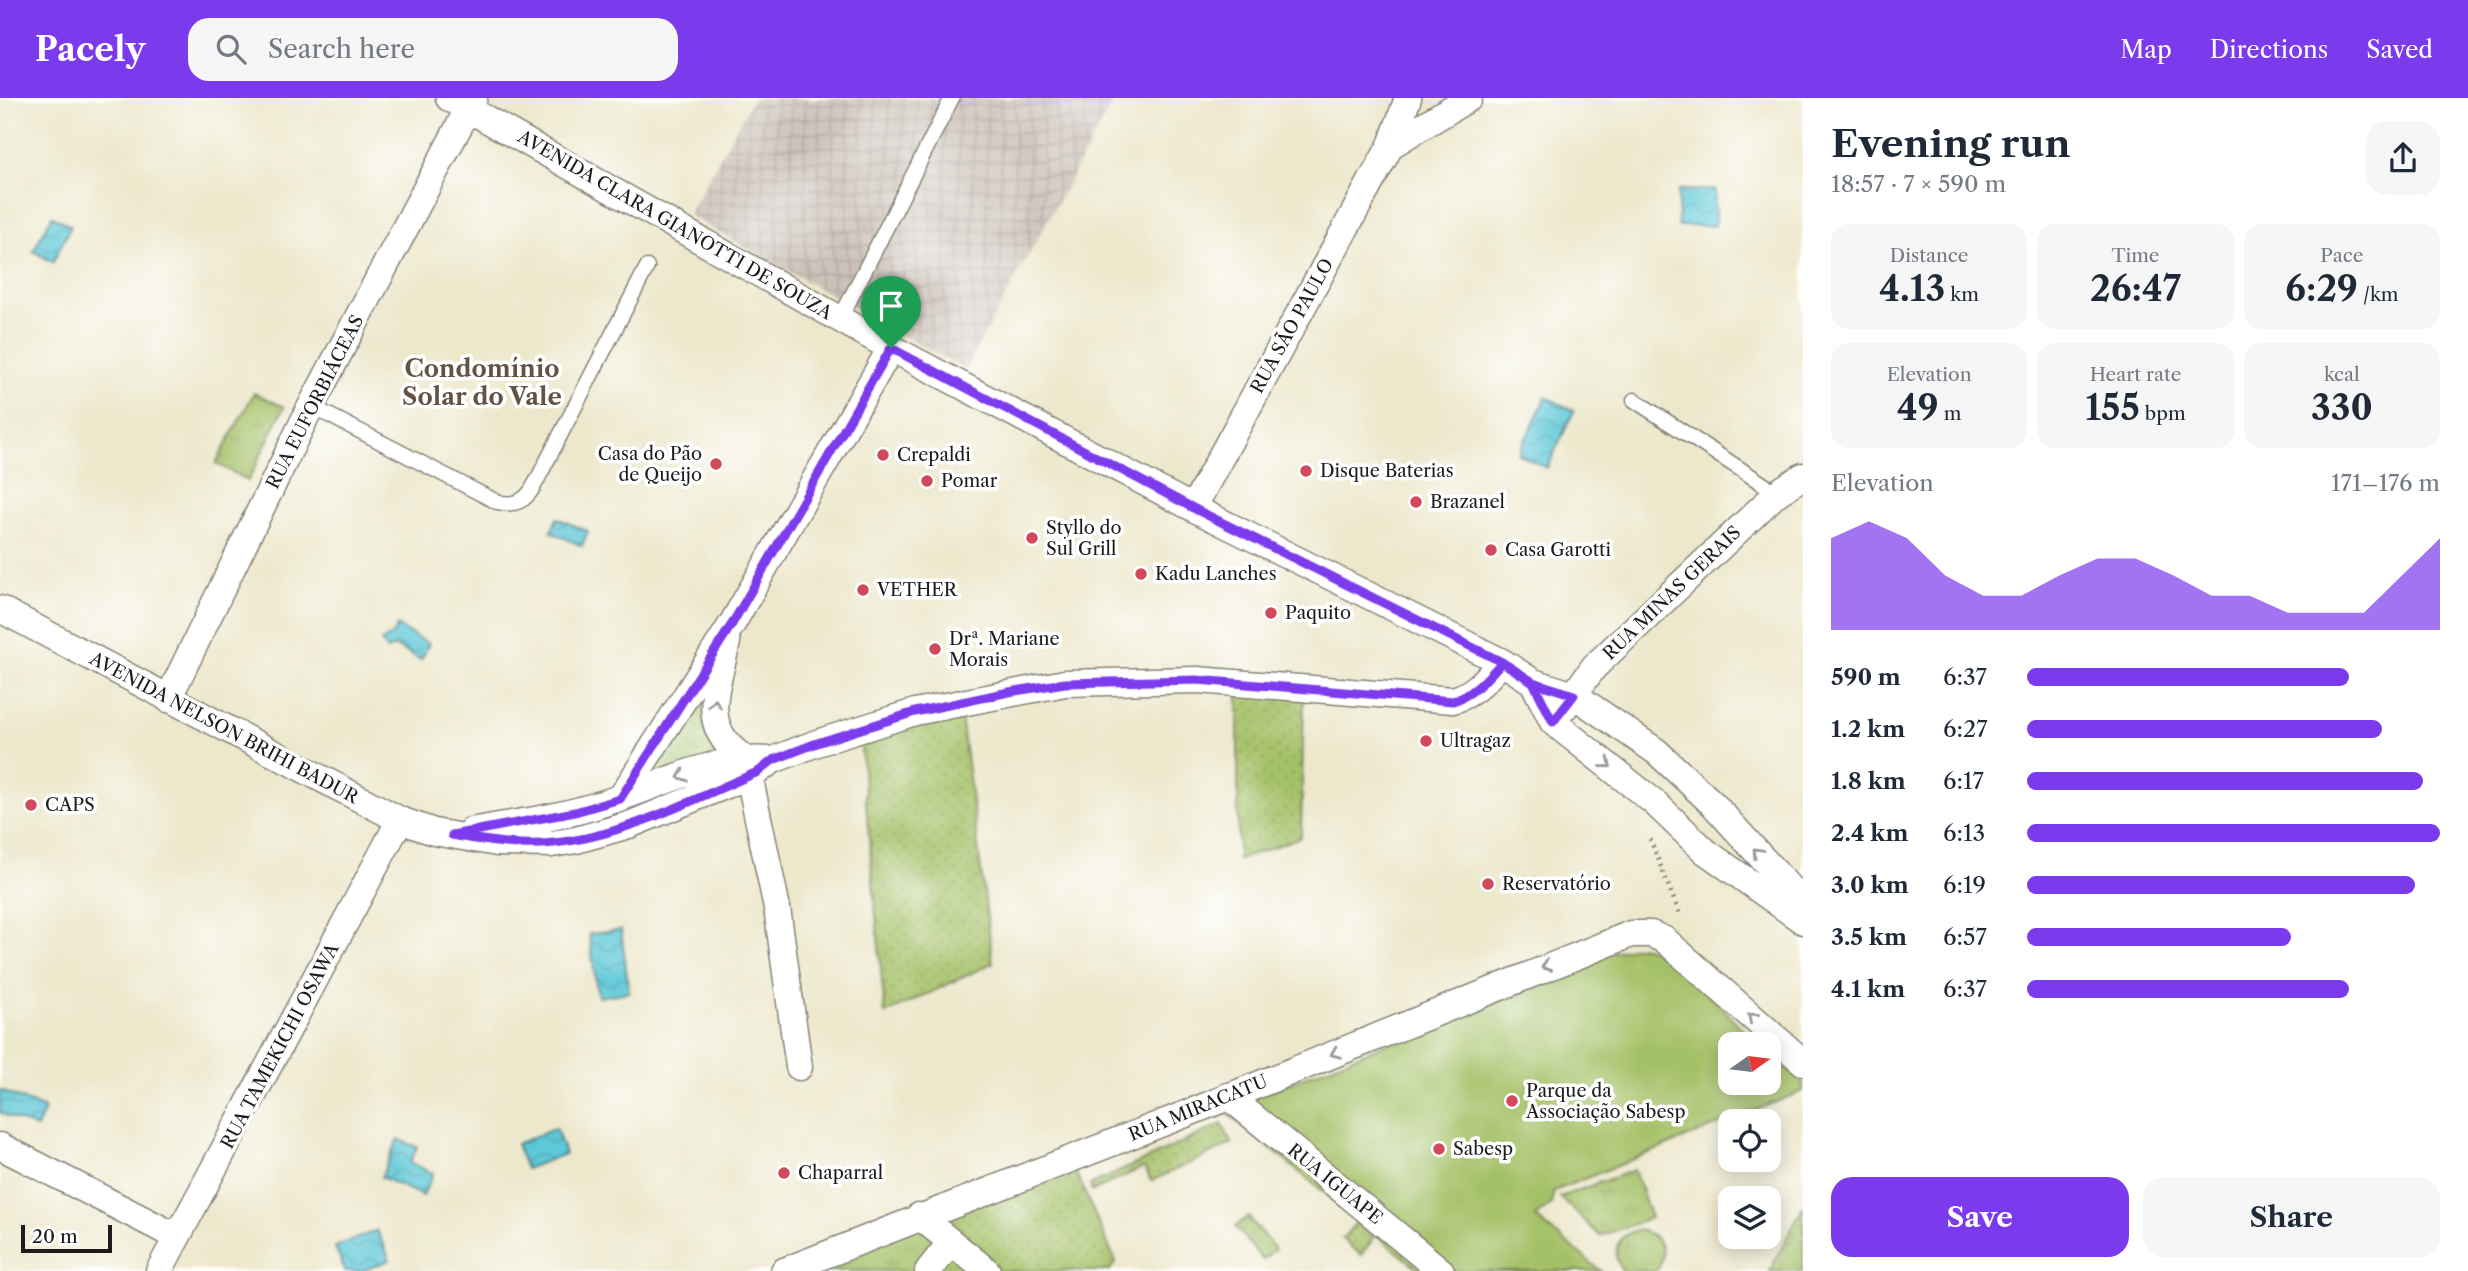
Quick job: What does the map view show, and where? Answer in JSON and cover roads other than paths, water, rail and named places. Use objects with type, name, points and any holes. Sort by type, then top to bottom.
[{"type":"street","name":"RUA SÃO PAULO","points":[[1193,508],[1391,145],[1408,98]]},
{"type":"street","points":[[1391,145],[1469,98]]},
{"type":"street","name":"AVENIDA CLARA GIANOTTI DE SOUZA","points":[[463,101],[891,348],[1193,508],[1502,662],[1533,682],[1574,695],[1657,752],[1685,776],[1803,902]]},
{"type":"street","name":"RUA EUFORBIÁCEAS","points":[[169,699],[463,101]]},
{"type":"street","points":[[629,825],[620,799],[732,624],[891,348]]},
{"type":"street","name":"RUA MINAS GERAIS","points":[[1553,722],[1594,667],[1777,492],[1803,475]]},
{"type":"street","name":"AVENIDA NELSON BRIHI BADUR","points":[[0,609],[400,820],[452,835],[497,843],[552,844],[601,835],[629,825],[748,767],[915,712],[1009,692],[1065,683],[1197,680],[1453,701],[1466,697],[1502,662]]},
{"type":"street","points":[[732,624],[713,714],[722,740],[748,767],[777,908],[799,1067]]},
{"type":"street","points":[[1533,682],[1553,722],[1655,803],[1705,851],[1803,921]]},
{"type":"street","name":"AVENIDA NELSON BRIHI BADUR","points":[[452,835],[575,812],[620,799],[699,769],[748,767]]},
{"type":"street","name":"RUA TAMEKICHI OSAWA","points":[[159,1271],[400,820]]},
{"type":"street","name":"RUA MIRACATU","points":[[785,1271],[842,1260],[919,1216],[1228,1096],[1609,940],[1631,934],[1651,933],[1665,940],[1803,1062]]},
{"type":"street","name":"RUA IGUAPE","points":[[1228,1096],[1441,1271]]},
{"type":"street","points":[[0,1146],[177,1237]]},
{"type":"street","points":[[919,1216],[987,1271]]},
{"type":"street","points":[[928,1271],[951,1242]]},
{"type":"lane","points":[[840,319],[952,98]]},
{"type":"lane","points":[[311,406],[497,502],[509,505],[520,502],[534,485],[647,267]]},
{"type":"lane","points":[[1634,400],[1777,492]]},
{"type":"water","points":[[1678,190],[1715,190],[1715,226],[1678,226]]},
{"type":"water","points":[[52,216],[71,226],[53,262],[33,251]]},
{"type":"water","points":[[1546,397],[1574,411],[1547,468],[1518,454]]},
{"type":"water","points":[[557,518],[588,531],[582,546],[551,532]]},
{"type":"water","points":[[397,626],[429,644],[421,660],[395,646],[387,650],[381,641],[392,635]]},
{"type":"water","points":[[621,930],[629,992],[598,997],[589,934]]},
{"type":"water","points":[[0,1090],[45,1109],[37,1128],[0,1113]]},
{"type":"water","points":[[556,1128],[565,1154],[526,1169],[516,1144]]},
{"type":"water","points":[[398,1139],[417,1147],[410,1163],[433,1173],[423,1196],[381,1177]]},
{"type":"water","points":[[377,1230],[390,1260],[362,1271],[345,1271],[335,1247]]},
{"type":"place","name":"Crepaldi","points":[[883,455]]},
{"type":"place","name":"Casa do Pão de Queijo","points":[[716,464]]},
{"type":"place","name":"Disque Baterias","points":[[1306,471]]},
{"type":"place","name":"Pomar","points":[[927,481]]},
{"type":"place","name":"Brazanel","points":[[1416,502]]},
{"type":"place","name":"Styllo do Sul Grill","points":[[1032,538]]},
{"type":"place","name":"Casa Garotti","points":[[1491,550]]},
{"type":"place","name":"Kadu Lanches","points":[[1141,574]]},
{"type":"place","name":"VETHER","points":[[863,590]]},
{"type":"place","name":"Paquito","points":[[1271,613]]},
{"type":"place","name":"Drª. Mariane Morais","points":[[935,649]]},
{"type":"place","name":"Ultragaz","points":[[1426,741]]},
{"type":"place","name":"CAPS","points":[[31,805]]},
{"type":"place","name":"Reservatório","points":[[1488,884]]},
{"type":"place","name":"Parque da Associação Sabesp","points":[[1512,1101]]},
{"type":"place","name":"Sabesp","points":[[1439,1149]]},
{"type":"place","name":"Chaparral","points":[[784,1173]]},
{"type":"district","name":"Condomínio Solar do Vale","points":[[482,383]]}]
